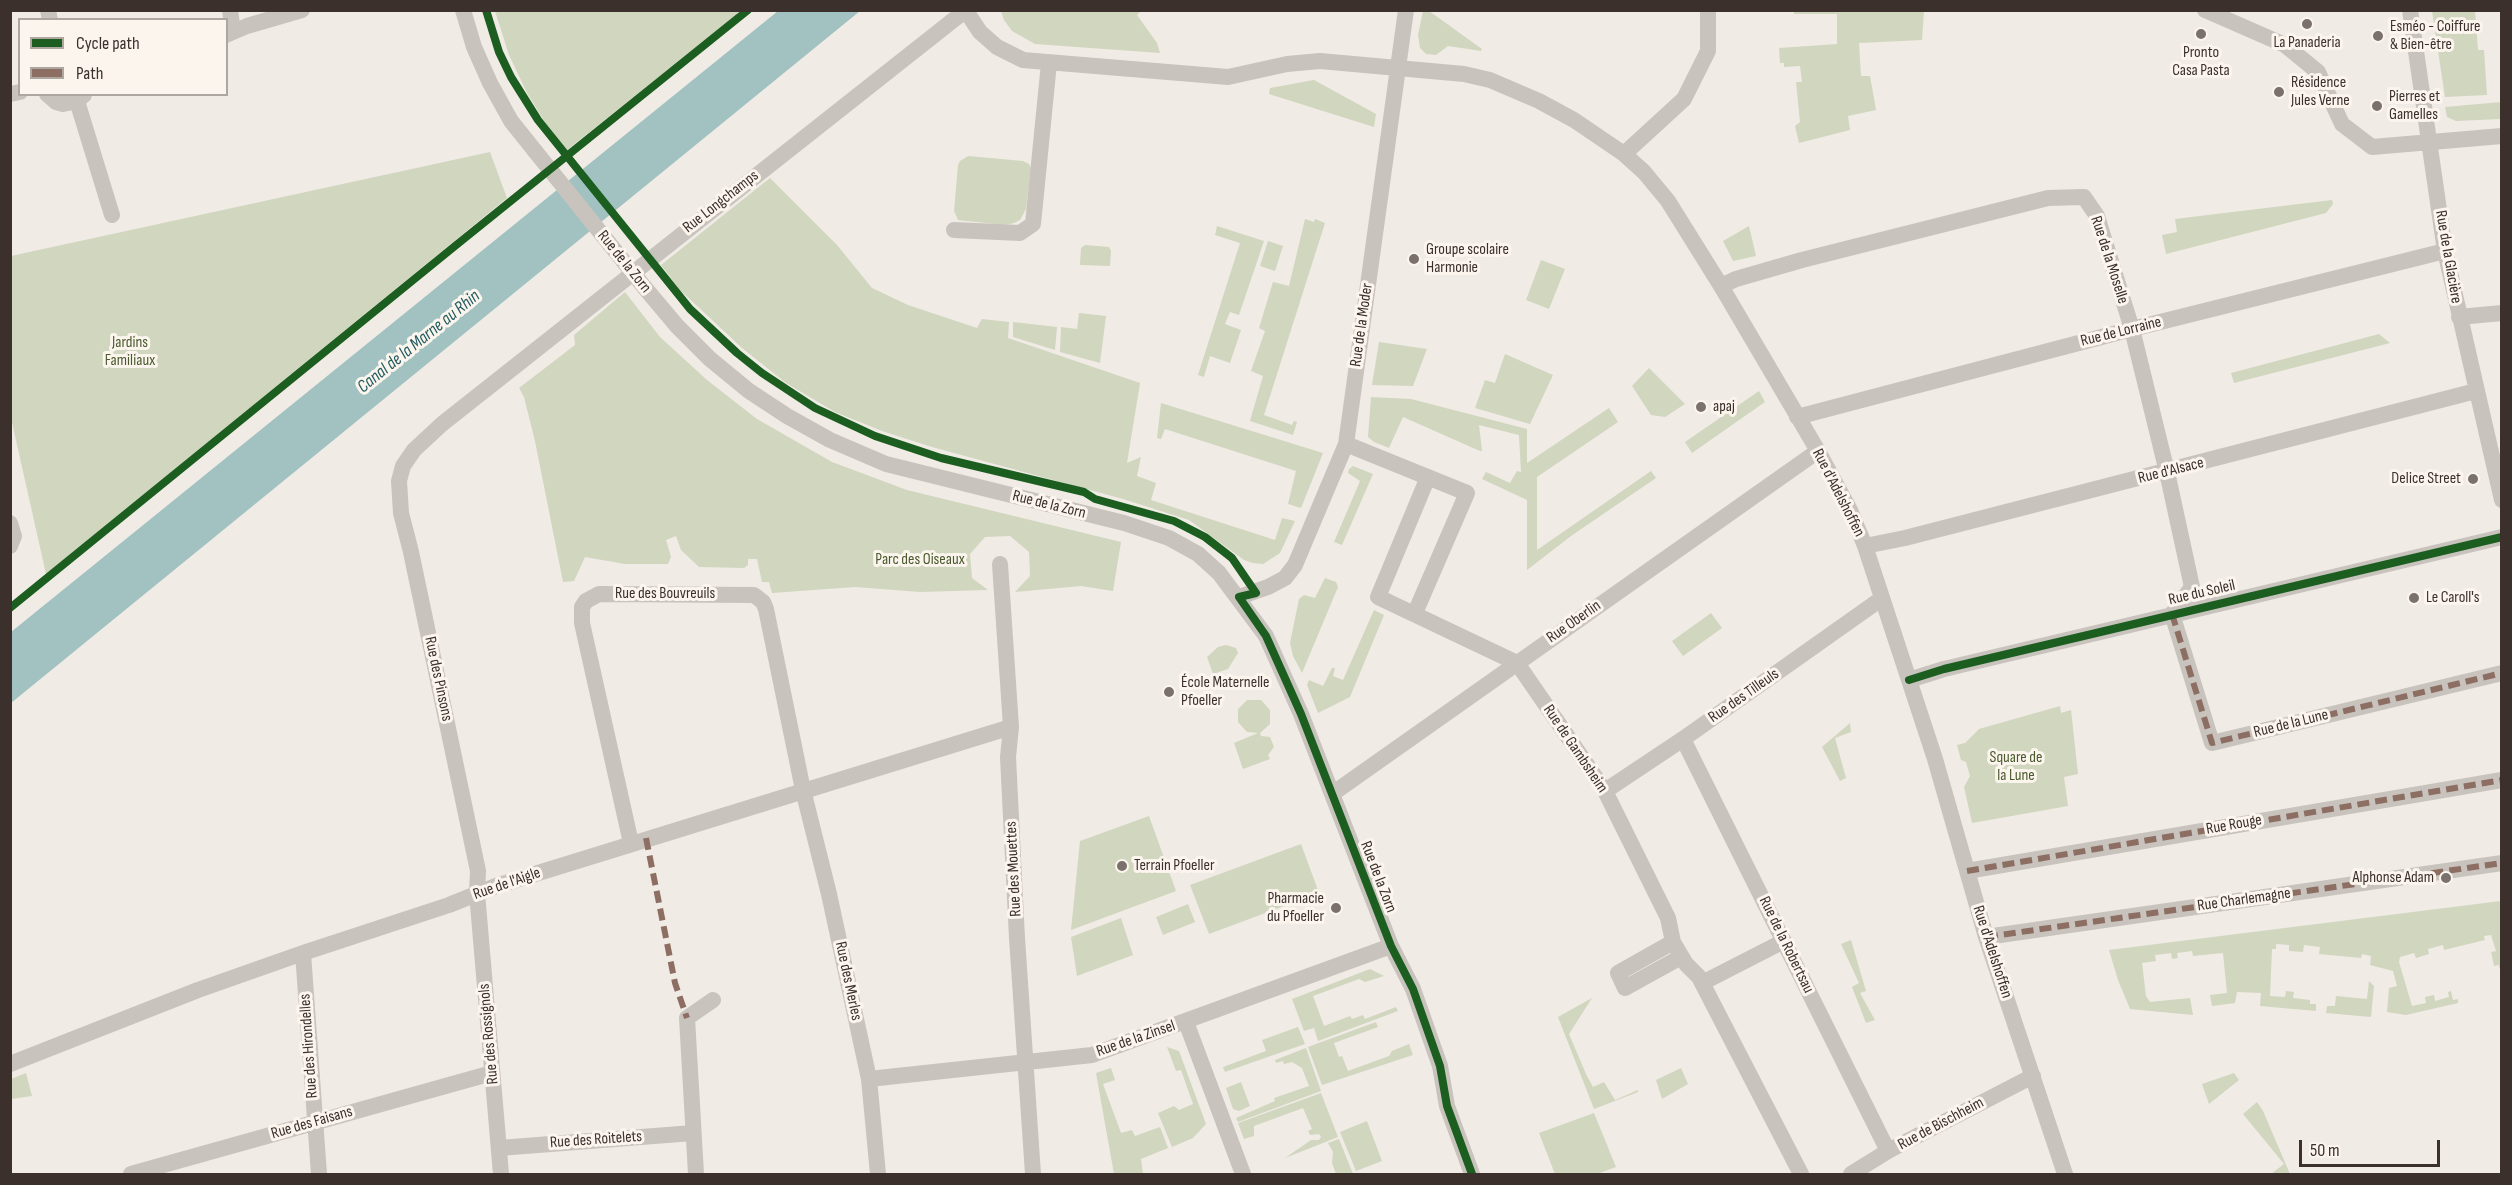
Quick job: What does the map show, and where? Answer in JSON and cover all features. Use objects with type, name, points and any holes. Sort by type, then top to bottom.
[{"type":"street","points":[[230,10],[230,34],[302,10]]},
{"type":"street","name":"Rue de la Zorn","points":[[463,10],[474,47],[511,121],[677,326],[734,378],[787,416],[830,440],[886,464],[1124,523],[1169,538],[1198,554],[1239,597],[1266,636],[1300,714],[1390,946],[1413,989],[1440,1066],[1448,1106],[1472,1174]]},
{"type":"street","name":"Rue de la Moder","points":[[1239,597],[1268,587],[1285,578],[1295,565],[1346,444],[1400,67],[1406,10]]},
{"type":"street","points":[[1624,154],[1684,99],[1708,51],[1708,10]]},
{"type":"street","points":[[2205,10],[2284,45],[2318,72],[2342,124],[2372,147],[2502,136]]},
{"type":"street","name":"Rue de la Glacière","points":[[2410,10],[2431,141],[2445,251],[2502,500]]},
{"type":"street","name":"Rue Longchamps","points":[[403,466],[414,450],[442,424],[966,11],[980,32],[998,47],[1023,60],[1228,77],[1287,64],[1320,61],[1400,67]]},
{"type":"street","points":[[954,230],[1020,233],[1033,224],[1049,63]]},
{"type":"street","name":"Rue d'Adelshoffen","points":[[1400,67],[1464,74],[1490,80],[1539,101],[1574,120],[1624,154],[1644,172],[1668,201],[1721,286],[1818,451],[1850,510],[1865,546],[1909,680],[1986,936],[2065,1174]]},
{"type":"street","points":[[50,96],[63,104],[81,98],[112,216]]},
{"type":"street","name":"Rue de la Moselle","points":[[1721,286],[1736,279],[1802,260],[2048,198],[2084,197],[2097,216],[2132,329],[2192,587],[2172,615]]},
{"type":"street","name":"Rue de Lorraine","points":[[1797,417],[2132,329],[2445,251]]},
{"type":"street","points":[[2459,317],[2502,313]]},
{"type":"street","name":"Rue d'Alsace","points":[[1865,546],[2167,472],[2476,391]]},
{"type":"street","points":[[1346,444],[1467,493],[1416,613]]},
{"type":"street","name":"Rue Oberlin","points":[[1332,794],[1818,451]]},
{"type":"street","name":"Rue des Pinsons","points":[[403,466],[398,493],[400,513],[411,552],[476,858],[479,882],[477,893]]},
{"type":"street","name":"Rue de Gambsheim","points":[[1428,477],[1378,597],[1416,613],[1517,663],[1605,790],[1668,918],[1673,942],[1702,983],[1801,1174]]},
{"type":"street","points":[[10,523],[14,536],[10,546]]},
{"type":"street","name":"Rue du Soleil","points":[[1909,680],[1944,669],[2502,537]]},
{"type":"street","name":"Rue des Mouettes","points":[[1000,564],[1011,727],[1009,768],[1033,1174]]},
{"type":"street","name":"Rue des Bouvreuils","points":[[631,843],[580,614],[586,601],[599,594],[747,594],[754,595],[763,602],[804,790]]},
{"type":"street","name":"Rue des Tilleuls","points":[[1605,790],[1683,739],[1881,599]]},
{"type":"street","name":"Rue de la Lune","points":[[2172,615],[2212,743],[2502,673]]},
{"type":"street","name":"Rue de l'Aigle","points":[[10,1064],[198,990],[303,952],[449,905],[477,893],[631,843],[1011,727]]},
{"type":"street","name":"Rue de la Robertsau","points":[[1683,739],[1888,1151]]},
{"type":"street","name":"Rue Rouge","points":[[1967,871],[2502,780]]},
{"type":"street","name":"Rue des Merles","points":[[804,790],[869,1079],[878,1174]]},
{"type":"street","name":"Rue Charlemagne","points":[[1986,936],[2502,863]]},
{"type":"street","name":"Rue des Rossignols","points":[[477,893],[501,1174]]},
{"type":"street","points":[[1702,983],[1784,940]]},
{"type":"street","points":[[1673,942],[1618,973],[1625,988],[1682,957]]},
{"type":"street","name":"Rue de la Zinsel","points":[[869,1079],[1092,1055],[1390,946]]},
{"type":"street","name":"Rue des Hirondelles","points":[[303,952],[319,1174]]},
{"type":"street","points":[[696,1174],[687,1018],[713,1000]]},
{"type":"street","points":[[1186,1022],[1243,1174]]},
{"type":"street","name":"Rue des Faisans","points":[[131,1174],[492,1073]]},
{"type":"street","name":"Rue de Bischheim","points":[[1851,1174],[1888,1151],[2033,1076]]},
{"type":"street","name":"Rue des Roitelets","points":[[499,1148],[693,1133]]},
{"type":"green space","points":[[495,10],[739,11],[567,150],[545,122],[527,93],[509,55]]},
{"type":"green space","points":[[1001,11],[1141,11],[1137,15],[1157,43],[1160,53],[1035,44],[1012,31]]},
{"type":"green space","points":[[1423,11],[1429,11],[1482,49],[1481,51],[1448,46],[1436,55],[1426,54],[1420,48],[1418,35]]},
{"type":"green space","points":[[1794,11],[1924,11],[1922,40],[1859,43],[1861,76],[1870,76],[1876,110],[1848,116],[1850,130],[1799,143],[1795,126],[1800,122],[1796,82],[1802,82],[1800,66],[1784,67],[1784,63],[1780,63],[1779,48],[1837,44],[1837,14],[1794,14]]},
{"type":"green space","points":[[2432,11],[2475,11],[2478,50],[2484,50],[2487,95],[2445,97]]},
{"type":"green space","points":[[1314,80],[1376,114],[1374,127],[1269,94],[1270,88]]},
{"type":"green space","points":[[2501,102],[2501,119],[2456,121],[2447,117],[2445,107]]},
{"type":"green space","name":"Jardins Familiaux","points":[[490,152],[507,198],[46,574],[11,418],[11,256]]},
{"type":"green space","points":[[968,156],[1023,161],[1029,164],[1031,168],[1026,209],[1020,220],[1004,225],[958,220],[954,211],[958,165]]},
{"type":"green space","points":[[770,178],[837,245],[872,288],[908,305],[977,328],[982,319],[1009,322],[1008,338],[1140,383],[1127,463],[1141,457],[1137,476],[1156,483],[1151,500],[1275,540],[1282,518],[1295,521],[1280,553],[1263,564],[1244,560],[1189,520],[882,431],[835,412],[786,383],[742,348],[680,290],[661,265]]},
{"type":"green space","points":[[2332,200],[2333,204],[2326,213],[2166,254],[2162,235],[2177,232],[2175,219]]},
{"type":"green space","points":[[1305,219],[1314,222],[1315,219],[1325,223],[1264,415],[1292,425],[1294,421],[1297,422],[1293,435],[1250,421],[1263,376],[1251,371],[1265,331],[1259,328],[1273,282],[1289,286]]},
{"type":"green space","points":[[1217,226],[1264,241],[1239,315],[1230,312],[1225,324],[1241,330],[1230,363],[1210,356],[1204,377],[1198,375],[1240,243],[1215,235]]},
{"type":"green space","points":[[1749,226],[1756,256],[1733,261],[1723,241]]},
{"type":"green space","points":[[1268,241],[1283,246],[1275,271],[1260,266]]},
{"type":"green space","points":[[1085,245],[1109,247],[1110,266],[1080,265],[1081,248]]},
{"type":"green space","points":[[1541,260],[1565,269],[1549,309],[1526,300]]},
{"type":"green space","name":"Parc des Oiseaux","points":[[625,292],[660,337],[707,380],[757,419],[832,462],[907,490],[1121,542],[1113,591],[1081,586],[1015,592],[1030,576],[1029,552],[1010,536],[985,537],[970,554],[972,578],[988,590],[920,592],[855,587],[772,593],[769,582],[762,582],[757,559],[748,559],[748,565],[744,568],[699,567],[681,550],[676,536],[666,540],[671,557],[668,564],[625,564],[585,557],[574,581],[563,582],[535,441],[524,397],[519,388],[575,345],[574,335]]},
{"type":"green space","points":[[1079,313],[1106,316],[1100,363],[1060,352],[1061,327],[1077,329]]},
{"type":"green space","points":[[1013,322],[1057,327],[1055,350],[1013,337]]},
{"type":"green space","points":[[2379,334],[2390,343],[2234,383],[2231,373]]},
{"type":"green space","points":[[1379,342],[1427,349],[1413,386],[1372,385]]},
{"type":"green space","points":[[1505,354],[1553,375],[1530,424],[1475,408],[1485,380],[1495,383]]},
{"type":"green space","points":[[1649,368],[1685,404],[1665,417],[1651,415],[1632,386]]},
{"type":"green space","points":[[1759,391],[1765,402],[1692,453],[1685,442]]},
{"type":"green space","points":[[1371,397],[1411,399],[1527,429],[1527,463],[1609,408],[1618,422],[1537,477],[1537,550],[1651,471],[1656,478],[1571,536],[1527,570],[1527,500],[1482,479],[1486,472],[1510,483],[1517,471],[1521,472],[1519,435],[1479,425],[1482,451],[1480,451],[1403,417],[1389,448],[1368,437]]},
{"type":"green space","points":[[1161,403],[1323,453],[1301,508],[1288,504],[1296,471],[1165,429],[1161,439],[1157,438]]},
{"type":"green space","points":[[1353,466],[1373,474],[1342,545],[1334,542],[1360,481],[1348,473]]},
{"type":"green space","points":[[1325,578],[1336,582],[1338,587],[1302,673],[1293,656],[1290,643],[1299,599],[1304,595],[1315,598]]},
{"type":"green space","points":[[1374,610],[1384,615],[1350,697],[1318,713],[1307,685],[1309,680],[1323,686],[1332,668],[1335,668],[1333,676],[1343,680]]},
{"type":"green space","points":[[1711,613],[1722,628],[1683,656],[1672,641]]},
{"type":"green space","points":[[1226,645],[1236,648],[1238,653],[1228,669],[1213,674],[1207,657],[1218,647]]},
{"type":"green space","points":[[1247,700],[1261,700],[1270,710],[1270,724],[1260,733],[1261,736],[1270,737],[1274,747],[1268,755],[1270,759],[1243,769],[1234,743],[1258,733],[1247,732],[1238,722],[1238,709]]},
{"type":"green space","name":"Square de la Lune","points":[[2060,706],[2061,713],[2071,710],[2078,774],[2064,777],[2068,806],[1972,823],[1964,787],[1970,776],[1966,762],[1961,760],[1957,745],[1965,743],[1979,729]]},
{"type":"green space","points":[[1850,723],[1851,732],[1835,738],[1846,778],[1840,781],[1822,747]]},
{"type":"green space","name":"Terrain Pfoeller","points":[[1149,816],[1176,891],[1071,930],[1080,841]]},
{"type":"green space","points":[[1301,844],[1319,893],[1209,934],[1190,885]]},
{"type":"green space","points":[[2501,901],[2501,975],[2499,965],[2494,966],[2491,952],[2496,951],[2491,935],[2484,936],[2485,940],[2444,950],[2443,945],[2428,949],[2429,954],[2416,958],[2414,953],[2400,957],[2399,962],[2412,1006],[2426,1003],[2425,997],[2434,995],[2435,1001],[2449,997],[2448,992],[2451,991],[2453,1000],[2458,999],[2458,1003],[2406,1015],[2387,1012],[2389,988],[2397,986],[2393,971],[2370,965],[2371,956],[2362,954],[2361,958],[2319,954],[2320,947],[2304,945],[2303,952],[2289,951],[2289,945],[2276,944],[2276,949],[2272,949],[2270,996],[2285,997],[2286,991],[2294,992],[2293,998],[2310,1000],[2310,1004],[2316,1004],[2316,1011],[2260,1006],[2261,993],[2237,992],[2235,1003],[2212,1006],[2210,995],[2227,993],[2223,953],[2193,956],[2192,951],[2177,953],[2178,958],[2172,959],[2171,953],[2155,955],[2156,961],[2142,963],[2146,996],[2150,1002],[2190,998],[2193,1015],[2130,1009],[2109,950]]},
{"type":"green space","points":[[1188,904],[1195,922],[1163,935],[1156,917]]},
{"type":"green space","points":[[1121,918],[1133,955],[1077,976],[1071,937]]},
{"type":"green space","points":[[1851,940],[1866,991],[1860,993],[1875,1020],[1866,1023],[1852,987],[1859,983],[1841,944]]},
{"type":"green space","points":[[1370,969],[1384,976],[1365,982],[1359,979],[1313,996],[1324,1026],[1350,1016],[1352,1019],[1363,1015],[1365,1019],[1396,1007],[1398,1011],[1318,1041],[1314,1028],[1304,1031],[1292,999]]},
{"type":"green space","points":[[2369,981],[2374,986],[2371,1017],[2326,1013],[2327,1006],[2335,1006],[2336,996],[2367,999]]},
{"type":"green space","points":[[1592,998],[1569,1034],[1586,1074],[1593,1087],[1604,1082],[1615,1100],[1638,1090],[1638,1092],[1594,1109],[1558,1017]]},
{"type":"green space","points":[[1376,1022],[1378,1027],[1334,1043],[1348,1071],[1389,1056],[1392,1051],[1409,1044],[1413,1055],[1322,1085],[1308,1047]]},
{"type":"green space","points":[[1298,1027],[1305,1044],[1225,1072],[1223,1067],[1266,1051],[1262,1040]]},
{"type":"green space","points":[[1167,1047],[1179,1051],[1206,1124],[1193,1138],[1172,1147],[1158,1113],[1174,1106],[1179,1110],[1193,1104],[1181,1070],[1176,1071]]},
{"type":"green space","points":[[1306,1048],[1321,1091],[1238,1122],[1236,1118],[1275,1101],[1274,1098],[1309,1086],[1302,1068],[1292,1062],[1284,1064],[1283,1061],[1276,1063],[1275,1060]]},
{"type":"green space","points":[[1111,1068],[1115,1080],[1103,1084],[1121,1133],[1132,1130],[1135,1136],[1160,1127],[1168,1148],[1141,1159],[1143,1174],[1114,1174],[1096,1073]]},
{"type":"green space","points":[[1681,1068],[1688,1084],[1662,1099],[1656,1080]]},
{"type":"green space","points":[[26,1073],[32,1096],[11,1099],[11,1079]]},
{"type":"green space","points":[[2234,1073],[2239,1080],[2209,1104],[2202,1084]]},
{"type":"green space","points":[[1241,1082],[1250,1106],[1239,1111],[1233,1109],[1226,1088]]},
{"type":"green space","points":[[1321,1093],[1338,1137],[1285,1158],[1311,1140],[1319,1140],[1321,1137],[1319,1134],[1310,1135],[1308,1131],[1312,1129],[1303,1108],[1254,1126],[1254,1136],[1244,1139],[1238,1123]]},
{"type":"green space","points":[[2257,1102],[2290,1174],[2271,1174],[2284,1164],[2243,1114]]},
{"type":"green space","points":[[1594,1113],[1616,1167],[1597,1174],[1555,1174],[1539,1133]]},
{"type":"green space","points":[[1367,1121],[1382,1161],[1356,1171],[1340,1132]]},
{"type":"green space","points":[[1339,1139],[1353,1174],[1336,1174],[1332,1163],[1333,1152],[1328,1143]]},
{"type":"water","name":"Canal de la Marne au Rhin","points":[[778,11],[860,11],[11,703],[11,632]]},
{"type":"marked path","points":[[2172,614],[2212,743],[2502,673]]},
{"type":"marked path","points":[[1967,871],[2502,780]]},
{"type":"marked path","points":[[646,838],[675,983],[687,1018]]},
{"type":"marked path","points":[[1986,937],[2502,863]]},
{"type":"cycle path","points":[[486,10],[499,52],[511,77],[538,120],[690,309],[762,373],[815,408],[875,436],[941,458],[1084,492],[1095,499],[1174,521],[1205,537],[1232,558],[1256,593],[1239,597],[1266,636],[1301,714],[1391,946],[1413,989],[1440,1066],[1447,1106],[1472,1174]]},
{"type":"cycle path","points":[[10,608],[748,10]]},
{"type":"cycle path","points":[[1909,680],[1944,669],[2502,537]]},
{"type":"place","name":"La Panaderia","points":[[2307,24]]},
{"type":"place","name":"Pronto Casa Pasta","points":[[2201,34]]},
{"type":"place","name":"Esméo - Coiffure & Bien-être","points":[[2378,36]]},
{"type":"place","name":"Résidence Jules Verne","points":[[2279,92]]},
{"type":"place","name":"Pierres et Gamelles","points":[[2377,106]]},
{"type":"place","name":"Groupe scolaire Harmonie","points":[[1414,259]]},
{"type":"place","name":"apaj","points":[[1701,407]]},
{"type":"place","name":"Delice Street","points":[[2473,479]]},
{"type":"place","name":"Le Caroll's","points":[[2414,598]]},
{"type":"place","name":"École Maternelle Pfoeller","points":[[1169,692]]},
{"type":"place","name":"Terrain Pfoeller","points":[[1122,866]]},
{"type":"place","name":"Alphonse Adam","points":[[2446,878]]},
{"type":"place","name":"Pharmacie du Pfoeller","points":[[1336,908]]}]
